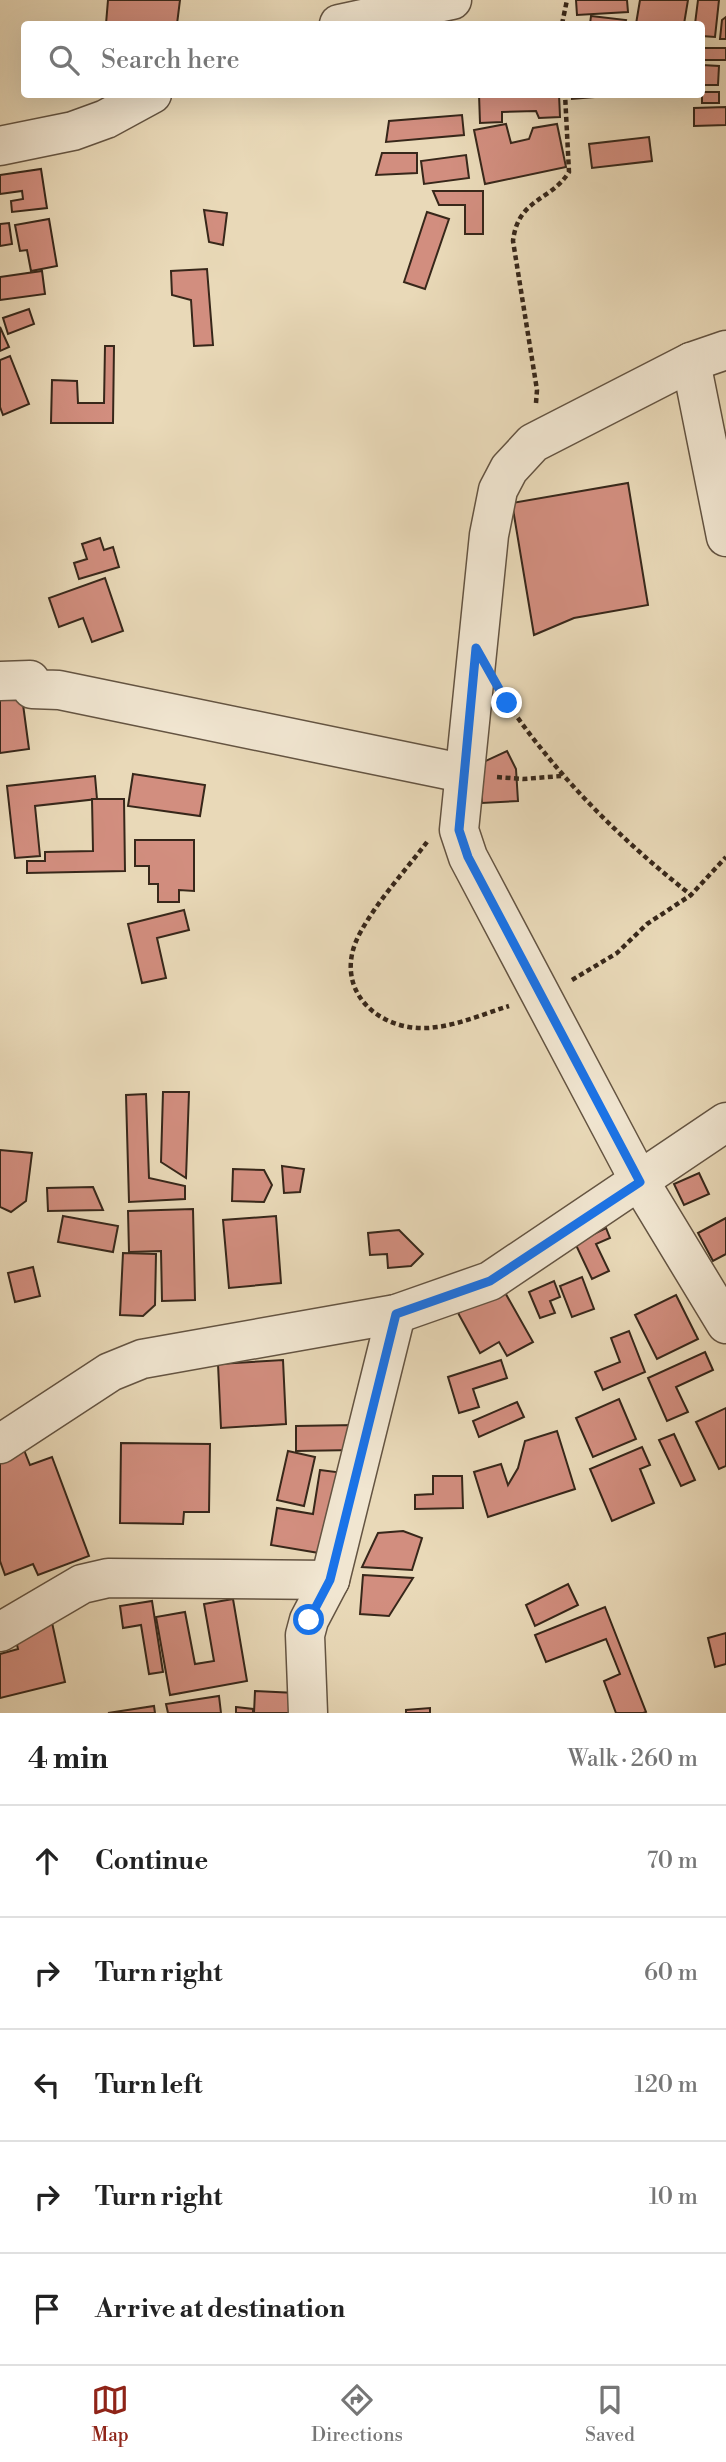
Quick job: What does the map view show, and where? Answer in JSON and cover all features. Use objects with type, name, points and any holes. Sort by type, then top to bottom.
[{"type":"street","points":[[353,21],[452,0]]},
{"type":"street","points":[[0,146],[73,131],[106,120],[145,98]]},
{"type":"street","points":[[726,537],[709,356],[533,443],[509,469],[498,490],[489,536],[459,830],[468,857],[640,1182],[726,1324]]},
{"type":"street","points":[[0,681],[30,680],[32,689],[59,690],[463,773]]},
{"type":"street","points":[[0,1444],[110,1372],[142,1359],[396,1314],[490,1281],[726,1122]]},
{"type":"street","points":[[308,1713],[306,1635],[309,1620],[330,1580],[396,1314]]},
{"type":"street","points":[[0,1632],[82,1584],[108,1578],[330,1580]]},
{"type":"path","points":[[563,21],[567,0]]},
{"type":"path","points":[[533,443],[537,390],[513,241],[520,214],[564,181],[569,172],[565,98]]},
{"type":"path","points":[[507,703],[562,776],[637,853],[691,895]]},
{"type":"path","points":[[463,773],[523,779],[562,776]]},
{"type":"building","points":[[108,0],[180,0],[177,21],[106,21]]},
{"type":"building","points":[[576,0],[627,0],[628,12],[577,15]]},
{"type":"building","points":[[640,0],[688,0],[684,21],[636,21]]},
{"type":"building","points":[[698,0],[719,0],[715,37],[705,36],[705,21],[695,21]]},
{"type":"building","points":[[591,16],[626,20],[626,21],[590,21]]},
{"type":"building","points":[[726,17],[726,39],[720,39],[722,20]]},
{"type":"building","points":[[705,48],[726,48],[726,60],[705,60]]},
{"type":"building","points":[[705,65],[719,66],[718,85],[705,85]]},
{"type":"building","points":[[705,92],[719,92],[719,103],[702,103]]},
{"type":"building","points":[[479,98],[559,98],[560,117],[539,118],[536,111],[502,112],[502,122],[480,123]]},
{"type":"building","points":[[726,107],[726,125],[694,126],[694,108]]},
{"type":"building","points":[[462,115],[464,135],[386,142],[389,121]]},
{"type":"building","points":[[506,124],[511,143],[529,139],[533,128],[557,124],[566,167],[485,184],[474,130]]},
{"type":"building","points":[[649,137],[652,161],[592,168],[589,144]]},
{"type":"building","points":[[382,153],[417,153],[417,173],[376,175]]},
{"type":"building","points":[[466,155],[469,178],[424,184],[421,161]]},
{"type":"building","points":[[41,169],[47,208],[12,212],[11,201],[23,199],[22,191],[0,194],[0,175]]},
{"type":"building","points":[[433,191],[483,191],[483,234],[465,234],[465,205],[439,205]]},
{"type":"building","points":[[204,210],[227,213],[223,245],[209,242]]},
{"type":"building","points":[[427,212],[449,219],[425,289],[404,282]]},
{"type":"building","points":[[49,219],[57,266],[31,271],[27,250],[20,251],[15,225]]},
{"type":"building","points":[[9,223],[12,244],[0,246],[0,224]]},
{"type":"building","points":[[207,269],[213,345],[194,346],[191,300],[172,295],[171,271]]},
{"type":"building","points":[[42,271],[45,294],[0,300],[0,277]]},
{"type":"building","points":[[29,309],[34,324],[8,334],[3,318]]},
{"type":"building","points":[[0,327],[9,347],[0,351]]},
{"type":"building","points":[[105,346],[114,346],[113,423],[51,423],[52,380],[77,381],[78,403],[104,403]]},
{"type":"building","points":[[10,356],[29,404],[3,415],[0,407],[0,360]]},
{"type":"building","points":[[628,483],[648,605],[574,618],[534,635],[512,503]]},
{"type":"building","points":[[100,538],[104,550],[113,547],[119,567],[79,579],[74,563],[87,559],[82,544]]},
{"type":"building","points":[[105,578],[123,631],[92,642],[83,618],[59,627],[49,598]]},
{"type":"building","points":[[20,682],[29,749],[0,753],[0,685]]},
{"type":"building","points":[[507,751],[516,769],[518,801],[482,803],[479,764]]},
{"type":"building","points":[[133,774],[205,785],[200,816],[128,806]]},
{"type":"building","points":[[95,776],[97,799],[35,806],[40,856],[15,858],[7,786]]},
{"type":"building","points":[[92,799],[124,799],[125,871],[27,873],[27,861],[45,861],[45,852],[93,851]]},
{"type":"building","points":[[135,840],[194,840],[194,891],[179,890],[179,902],[158,902],[158,884],[149,884],[149,866],[135,866]]},
{"type":"building","points":[[184,910],[189,930],[157,938],[166,978],[142,983],[128,924]]},
{"type":"building","points":[[163,1092],[189,1092],[186,1178],[161,1162]]},
{"type":"building","points":[[146,1094],[149,1178],[185,1186],[185,1199],[129,1202],[126,1095]]},
{"type":"building","points":[[0,1150],[32,1153],[26,1201],[11,1212],[0,1207]]},
{"type":"building","points":[[282,1166],[304,1169],[300,1192],[284,1193]]},
{"type":"building","points":[[233,1169],[264,1170],[272,1185],[264,1202],[232,1201]]},
{"type":"building","points":[[699,1173],[709,1194],[684,1205],[674,1184]]},
{"type":"building","points":[[93,1187],[103,1210],[48,1211],[47,1188]]},
{"type":"building","points":[[193,1209],[195,1300],[162,1301],[161,1251],[129,1252],[128,1211]]},
{"type":"building","points":[[63,1216],[118,1226],[113,1252],[58,1242]]},
{"type":"building","points":[[276,1216],[281,1283],[229,1288],[223,1220]]},
{"type":"building","points":[[726,1218],[726,1254],[713,1261],[698,1233]]},
{"type":"building","points":[[606,1228],[610,1238],[596,1244],[609,1271],[592,1279],[575,1243]]},
{"type":"building","points":[[399,1230],[423,1254],[411,1266],[388,1268],[387,1254],[370,1255],[368,1233]]},
{"type":"building","points":[[123,1253],[156,1254],[155,1305],[143,1316],[120,1315]]},
{"type":"building","points":[[33,1267],[40,1296],[15,1302],[8,1273]]},
{"type":"building","points":[[582,1277],[594,1309],[572,1317],[560,1286]]},
{"type":"building","points":[[554,1281],[560,1297],[550,1301],[555,1313],[540,1318],[529,1292]]},
{"type":"building","points":[[503,1289],[533,1342],[507,1356],[499,1342],[480,1353],[458,1313]]},
{"type":"building","points":[[676,1295],[698,1339],[657,1359],[635,1315]]},
{"type":"building","points":[[629,1331],[645,1372],[603,1390],[595,1372],[620,1362],[611,1338]]},
{"type":"building","points":[[705,1352],[713,1370],[676,1387],[688,1412],[667,1421],[648,1378]]},
{"type":"building","points":[[283,1360],[286,1424],[221,1428],[218,1364]]},
{"type":"building","points":[[501,1360],[507,1378],[473,1389],[479,1407],[459,1413],[448,1377]]},
{"type":"building","points":[[619,1399],[636,1439],[593,1457],[576,1418]]},
{"type":"building","points":[[517,1402],[524,1417],[479,1437],[473,1421]]},
{"type":"building","points":[[726,1408],[726,1466],[719,1469],[696,1422]]},
{"type":"building","points":[[355,1425],[355,1450],[296,1451],[296,1426]]},
{"type":"building","points":[[557,1431],[575,1489],[488,1517],[474,1472],[501,1464],[508,1485],[518,1468],[525,1441]]},
{"type":"building","points":[[674,1434],[695,1480],[681,1486],[659,1440]]},
{"type":"building","points":[[121,1443],[210,1444],[209,1512],[184,1512],[183,1524],[120,1523]]},
{"type":"building","points":[[642,1447],[650,1465],[640,1469],[654,1503],[612,1521],[590,1469]]},
{"type":"building","points":[[24,1450],[30,1465],[52,1457],[89,1556],[38,1575],[33,1564],[5,1575],[0,1561],[0,1460]]},
{"type":"building","points":[[288,1451],[315,1457],[304,1506],[277,1500]]},
{"type":"building","points":[[320,1470],[344,1473],[331,1555],[271,1545],[277,1508],[313,1514]]},
{"type":"building","points":[[433,1476],[462,1476],[463,1508],[415,1509],[415,1495],[433,1494]]},
{"type":"building","points":[[403,1531],[422,1538],[412,1570],[362,1567],[378,1533]]},
{"type":"building","points":[[363,1575],[413,1578],[389,1616],[360,1614]]},
{"type":"building","points":[[568,1584],[578,1605],[535,1626],[526,1605]]},
{"type":"building","points":[[233,1599],[247,1681],[170,1695],[156,1617],[185,1612],[195,1664],[214,1661],[204,1604]]},
{"type":"building","points":[[152,1601],[163,1672],[149,1674],[141,1625],[123,1628],[120,1606]]},
{"type":"building","points":[[605,1607],[646,1712],[616,1713],[604,1681],[620,1674],[606,1639],[546,1662],[535,1635]]},
{"type":"building","points":[[51,1618],[65,1682],[0,1698],[0,1654],[18,1649],[15,1636]]},
{"type":"building","points":[[726,1633],[726,1664],[715,1667],[708,1638]]},
{"type":"building","points":[[255,1691],[296,1693],[295,1713],[254,1713]]},
{"type":"building","points":[[219,1696],[221,1713],[168,1713],[166,1704]]},
{"type":"building","points":[[154,1706],[155,1713],[108,1713]]},
{"type":"building","points":[[236,1707],[253,1709],[253,1713],[236,1713]]},
{"type":"building","points":[[430,1708],[430,1713],[406,1713],[406,1710]]},
{"type":"route","points":[[309,1620],[330,1580],[396,1314],[490,1281],[640,1182],[468,857],[459,830],[476,648],[507,703]]}]
